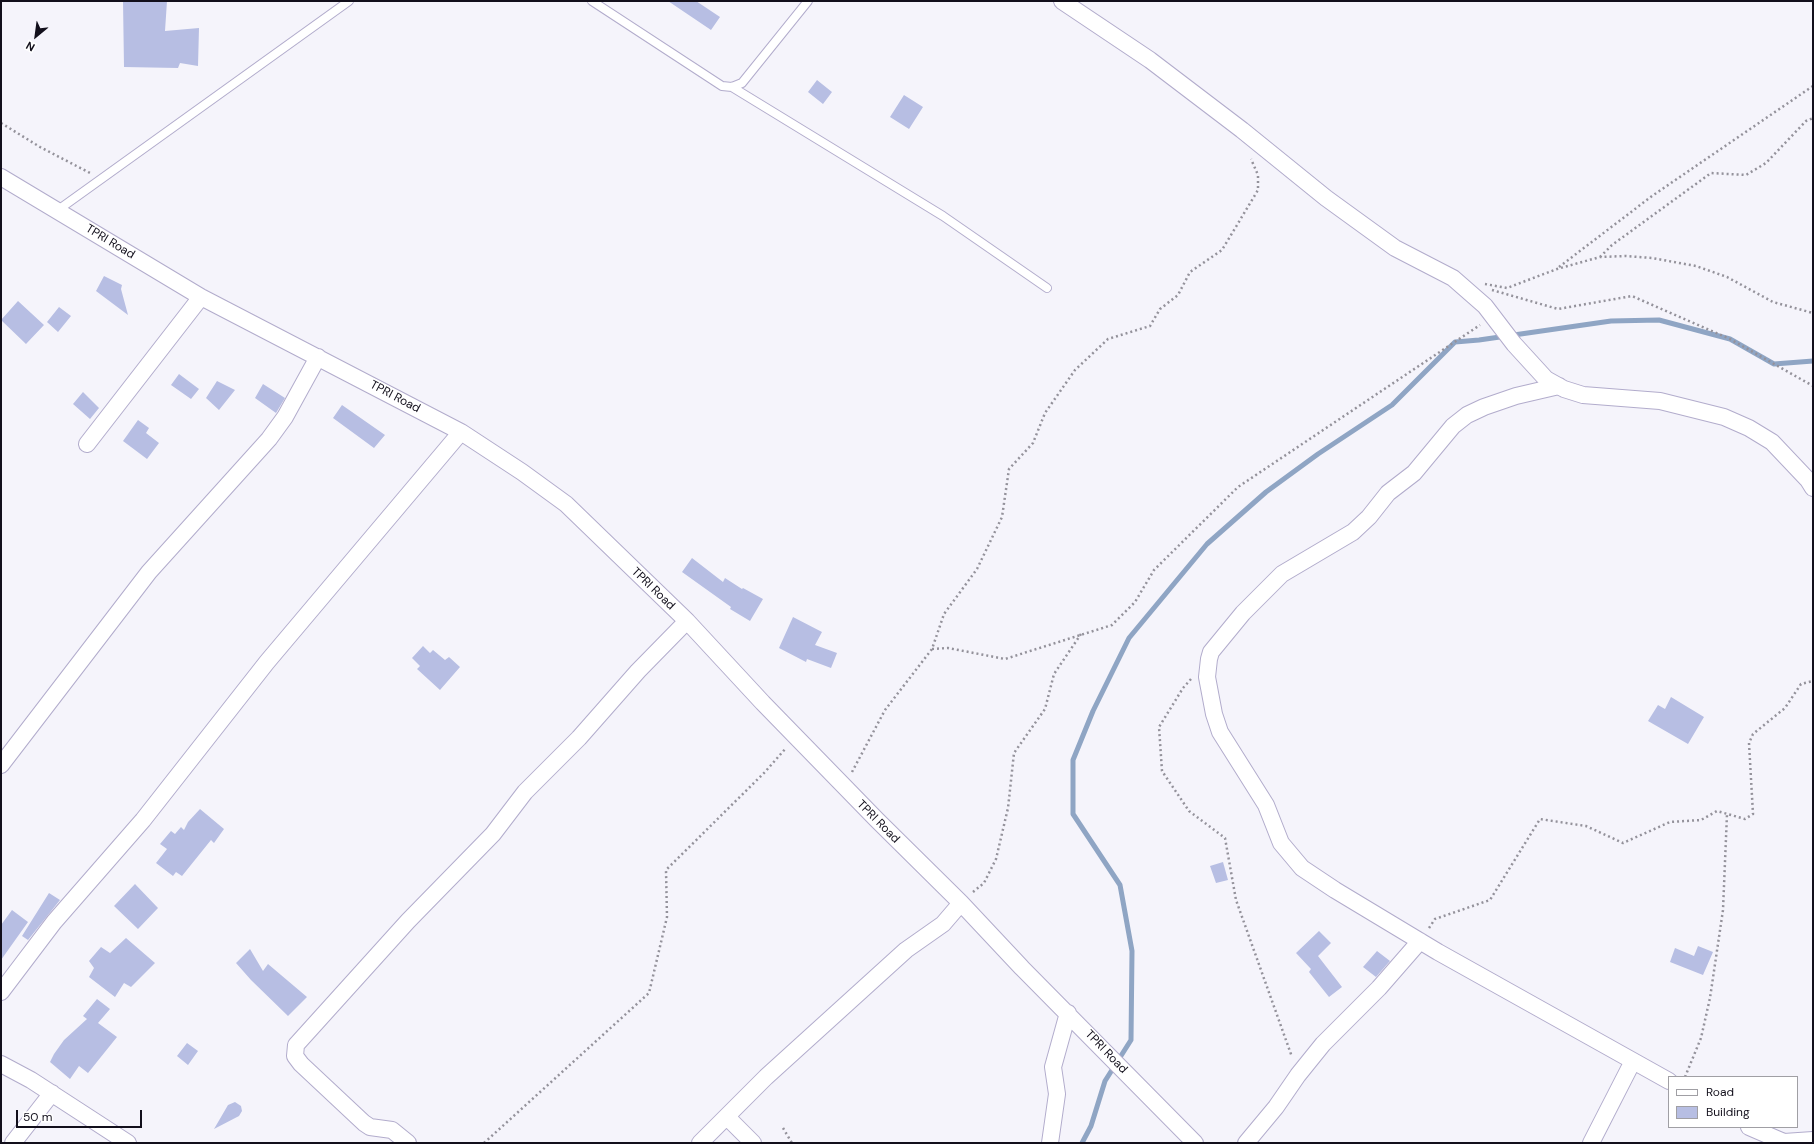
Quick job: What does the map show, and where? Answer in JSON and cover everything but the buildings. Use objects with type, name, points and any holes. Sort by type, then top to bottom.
[{"type":"street","points":[[1062,1],[1150,60],[1242,130],[1326,198],[1366,227],[1396,248],[1453,278],[1485,306],[1532,366],[1546,379],[1559,386],[1584,395],[1660,401],[1724,418],[1749,428],[1772,442],[1808,480],[1813,488]]},
{"type":"street","name":"TPRI Road","points":[[1,177],[201,297],[461,432],[522,472],[566,504],[687,621],[844,787],[961,903],[1022,968],[1195,1143]]},
{"type":"street","points":[[87,444],[201,297]]},
{"type":"street","points":[[1,765],[149,572],[269,439],[285,417],[318,357]]},
{"type":"street","points":[[1559,386],[1516,396],[1484,407],[1467,415],[1453,426],[1414,473],[1388,493],[1369,517],[1353,532],[1282,574],[1243,612],[1216,644],[1209,659],[1207,677],[1214,714],[1220,732],[1266,805],[1282,843],[1302,868],[1335,890],[1420,941],[1668,1080]]},
{"type":"street","points":[[1,992],[54,922],[143,820],[267,662],[461,432]]},
{"type":"street","points":[[408,1143],[392,1130],[370,1128],[364,1123],[301,1064],[296,1056],[296,1045],[408,921],[493,834],[525,792],[579,738],[638,671],[687,621]]},
{"type":"street","points":[[700,1143],[766,1077],[906,950],[943,924],[961,903]]},
{"type":"street","points":[[1246,1143],[1276,1107],[1298,1075],[1323,1044],[1379,988],[1420,941]]},
{"type":"street","points":[[1050,1143],[1057,1094],[1053,1067],[1068,1013]]},
{"type":"street","points":[[1592,1143],[1633,1062]]},
{"type":"street","points":[[1,1064],[52,1093],[128,1143]]},
{"type":"street","points":[[13,1143],[52,1093]]},
{"type":"street","points":[[727,1117],[753,1143]]},
{"type":"street","points":[[1751,1128],[1784,1142],[1813,1140]]},
{"type":"lane","points":[[58,210],[349,1]]},
{"type":"lane","points":[[592,1],[722,86],[732,87],[943,216],[1047,288]]},
{"type":"lane","points":[[732,87],[742,82],[808,1]]},
{"type":"path","points":[[1557,269],[1652,196],[1813,86]]},
{"type":"path","points":[[1600,257],[1612,245],[1711,173],[1746,175],[1766,163],[1806,121],[1813,118]]},
{"type":"path","points":[[1,123],[40,147],[101,178]]},
{"type":"path","points":[[844,787],[885,710],[932,649],[944,614],[977,570],[1002,517],[1009,469],[1033,443],[1045,413],[1075,370],[1108,340],[1150,326],[1160,309],[1178,295],[1190,272],[1222,250],[1258,190],[1258,175],[1250,158]]},
{"type":"path","points":[[1813,313],[1773,302],[1727,277],[1696,266],[1652,258],[1626,256],[1600,257],[1557,269],[1507,288],[1484,285],[1558,309],[1632,296],[1730,340],[1813,386]]},
{"type":"path","points":[[932,649],[948,648],[1005,659],[1112,625],[1135,602],[1154,570],[1238,487],[1493,316]]},
{"type":"path","points":[[961,903],[984,883],[996,859],[1008,808],[1014,753],[1045,709],[1054,674],[1081,634]]},
{"type":"path","points":[[1209,659],[1183,688],[1159,727],[1162,771],[1189,811],[1225,838],[1236,900],[1298,1075]]},
{"type":"path","points":[[1420,941],[1435,919],[1490,900],[1540,819],[1586,826],[1623,843],[1670,822],[1701,820],[1717,811],[1745,819],[1753,814],[1749,743],[1753,734],[1785,708],[1801,684],[1813,681]]},
{"type":"path","points":[[484,1143],[648,993],[667,917],[666,870],[765,772],[795,736]]},
{"type":"path","points":[[1685,1076],[1701,1038],[1710,998],[1723,910],[1727,814]]},
{"type":"path","points":[[783,1128],[792,1143]]},
{"type":"waterway","points":[[1082,1143],[1091,1126],[1105,1081],[1131,1040],[1132,951],[1120,885],[1073,814],[1073,760],[1093,711],[1129,638],[1207,544],[1266,492],[1318,454],[1392,405],[1455,342],[1479,340],[1611,321],[1659,320],[1730,339],[1774,364],[1813,361]]}]
